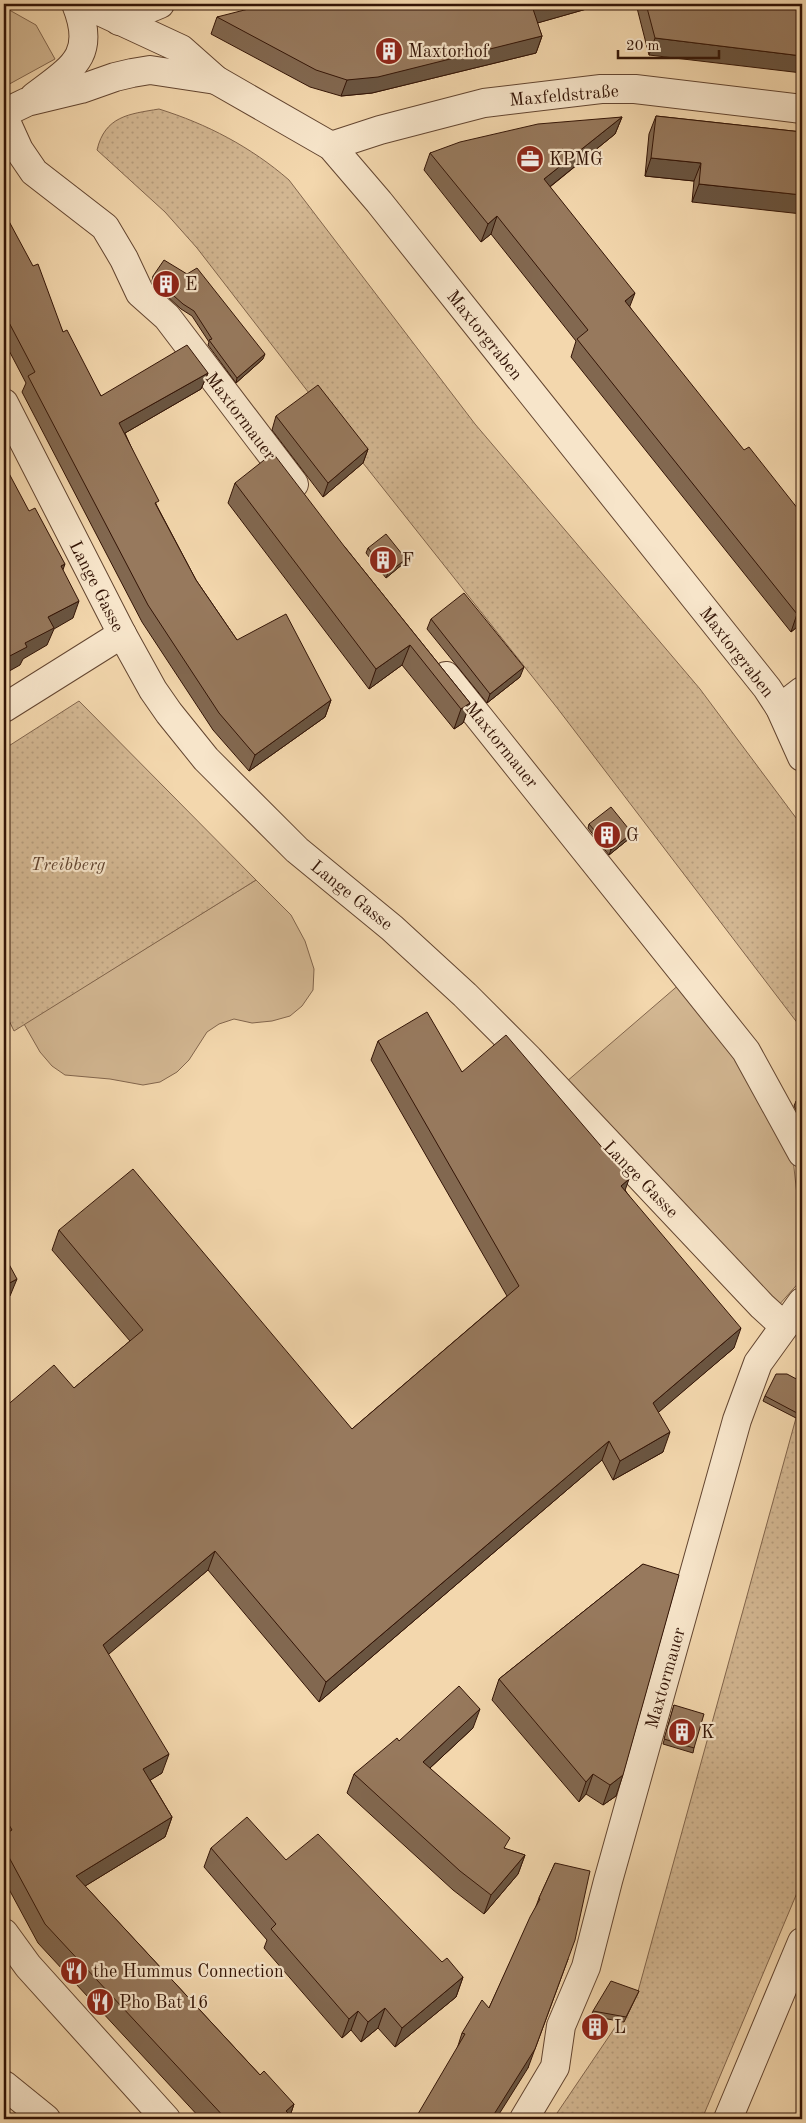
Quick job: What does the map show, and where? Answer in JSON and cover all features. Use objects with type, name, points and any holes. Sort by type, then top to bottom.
[{"type":"street","points":[[15,107],[73,67],[83,48],[85,37],[83,21],[76,4]]},
{"type":"street","name":"Maxtorgraben","points":[[84,4],[181,49],[216,80],[331,146],[379,202],[767,688],[780,708],[802,757]]},
{"type":"street","points":[[119,21],[160,4]]},
{"type":"street","points":[[15,107],[82,90],[115,77],[150,70],[216,80]]},
{"type":"street","name":"Maxfeldstraße","points":[[331,146],[380,130],[484,103],[601,89],[635,89],[802,109]]},
{"type":"street","name":"Maxtormauer","points":[[4,117],[19,150],[34,172],[105,227],[124,258],[140,293],[167,317],[308,502]]},
{"type":"street","name":"Lange Gasse","points":[[4,403],[122,634],[153,690],[187,737],[216,771],[297,850],[392,928],[465,995],[529,1059],[762,1306],[784,1326]]},
{"type":"street","points":[[4,708],[122,634]]},
{"type":"street","name":"Maxtormauer","points":[[433,660],[746,1051],[802,1152]]},
{"type":"street","points":[[780,708],[802,691]]},
{"type":"street","name":"Maxtormauer","points":[[524,2119],[555,2067],[560,2026],[586,1967],[608,1881],[737,1420],[758,1363],[802,1302]]},
{"type":"street","points":[[4,1933],[28,1966],[166,2119]]},
{"type":"street","points":[[728,2119],[802,1942]]},
{"type":"street","points":[[4,2085],[46,2119]]},
{"type":"green space","points":[[4,7],[36,25],[55,59],[4,87]]},
{"type":"green space","points":[[159,109],[211,129],[228,138],[259,157],[289,180],[475,424],[700,689],[802,826],[802,1029],[558,709],[363,463],[197,248],[165,212],[97,150],[106,130],[112,123],[128,115]]},
{"type":"green space","name":"Treibberg","points":[[79,701],[256,880],[14,1031],[4,1010],[4,749]]},
{"type":"green space","points":[[256,880],[291,915],[305,941],[314,969],[313,990],[302,1006],[290,1016],[272,1021],[252,1023],[234,1019],[219,1024],[207,1032],[189,1060],[177,1072],[160,1082],[143,1085],[110,1079],[65,1075],[52,1066],[40,1052],[24,1024]]},
{"type":"green space","points":[[681,983],[721,1034],[792,1150],[802,1240],[802,1279],[778,1306],[566,1082]]},
{"type":"green space","points":[[802,1404],[802,1881],[702,2119],[553,2119],[637,1995],[796,1418]]},
{"type":"building","name":"Maxtorhof","points":[[268,4],[552,4],[533,9],[542,36],[378,77],[347,80],[316,70],[217,17]]},
{"type":"building","points":[[646,4],[802,4],[802,56],[655,38]]},
{"type":"building","points":[[656,116],[802,132],[802,195],[699,184],[701,163],[651,158]]},
{"type":"building","points":[[622,117],[544,179],[635,293],[625,301],[744,450],[749,447],[802,514],[802,610],[797,614],[577,339],[588,330],[497,216],[488,224],[430,153],[460,142],[538,124]]},
{"type":"building","points":[[4,212],[33,266],[38,264],[63,332],[67,330],[101,396],[187,345],[208,373],[119,423],[159,501],[155,503],[196,580],[237,640],[286,614],[331,700],[255,755],[219,713],[148,605],[28,376],[35,372],[4,313]]},
{"type":"building","points":[[164,260],[187,274],[197,268],[265,354],[237,378],[209,340],[212,339],[194,311],[183,304],[153,276]]},
{"type":"building","points":[[318,385],[368,449],[328,483],[276,416]]},
{"type":"building","points":[[273,453],[344,546],[470,703],[461,709],[410,645],[376,669],[235,483]]},
{"type":"building","points":[[4,464],[29,511],[35,508],[65,564],[61,566],[79,601],[48,617],[54,628],[25,643],[27,647],[4,659]]},
{"type":"building","name":"F","points":[[386,534],[406,559],[388,573],[368,548]]},
{"type":"building","points":[[464,593],[524,667],[490,694],[431,619]]},
{"type":"building","name":"G","points":[[611,807],[632,833],[611,850],[589,824]]},
{"type":"building","points":[[427,1012],[462,1072],[506,1035],[629,1179],[621,1186],[741,1328],[653,1403],[670,1432],[620,1461],[609,1441],[326,1682],[215,1551],[103,1645],[169,1754],[143,1769],[172,1817],[76,1876],[260,2075],[264,2071],[294,2104],[286,2111],[294,2119],[226,2119],[45,1924],[4,1848],[4,1835],[12,1830],[4,1816],[4,1494],[9,1491],[4,1484],[4,1408],[54,1365],[74,1388],[143,1330],[59,1230],[133,1169],[352,1429],[519,1286],[378,1041]]},
{"type":"building","points":[[802,1098],[802,1113],[796,1101]]},
{"type":"building","points":[[4,1255],[17,1279],[4,1286]]},
{"type":"building","points":[[776,1374],[787,1374],[802,1382],[802,1403],[797,1413],[765,1396]]},
{"type":"building","points":[[643,1564],[679,1575],[623,1775],[610,1785],[593,1774],[586,1782],[499,1679]]},
{"type":"building","points":[[459,1686],[480,1709],[423,1762],[510,1838],[504,1848],[525,1855],[491,1895],[460,1871],[354,1774],[397,1738],[399,1741]]},
{"type":"building","name":"K","points":[[674,1705],[704,1714],[694,1748],[664,1739]]},
{"type":"building","points":[[247,1817],[286,1860],[318,1834],[442,1962],[447,1958],[463,1977],[402,2028],[385,2008],[368,2022],[358,2011],[349,2019],[271,1929],[276,1924],[211,1848]]},
{"type":"building","points":[[555,1863],[590,1871],[575,1940],[535,2049],[491,2119],[415,2119],[465,2034],[462,2033],[482,2000],[489,2008]]},
{"type":"building","points":[[611,1981],[639,1991],[626,2017],[593,2011]]},
{"type":"place","name":"Maxtorhof","points":[[389,51]]},
{"type":"place","name":"KPMG","points":[[530,159]]},
{"type":"place","name":"E","points":[[166,284]]},
{"type":"place","name":"F","points":[[383,560]]},
{"type":"place","name":"G","points":[[607,835]]},
{"type":"place","name":"K","points":[[682,1732]]},
{"type":"place","name":"the Hummus Connection","points":[[74,1971]]},
{"type":"place","name":"Pho Bat 16","points":[[100,2002]]},
{"type":"place","name":"L","points":[[595,2027]]}]
